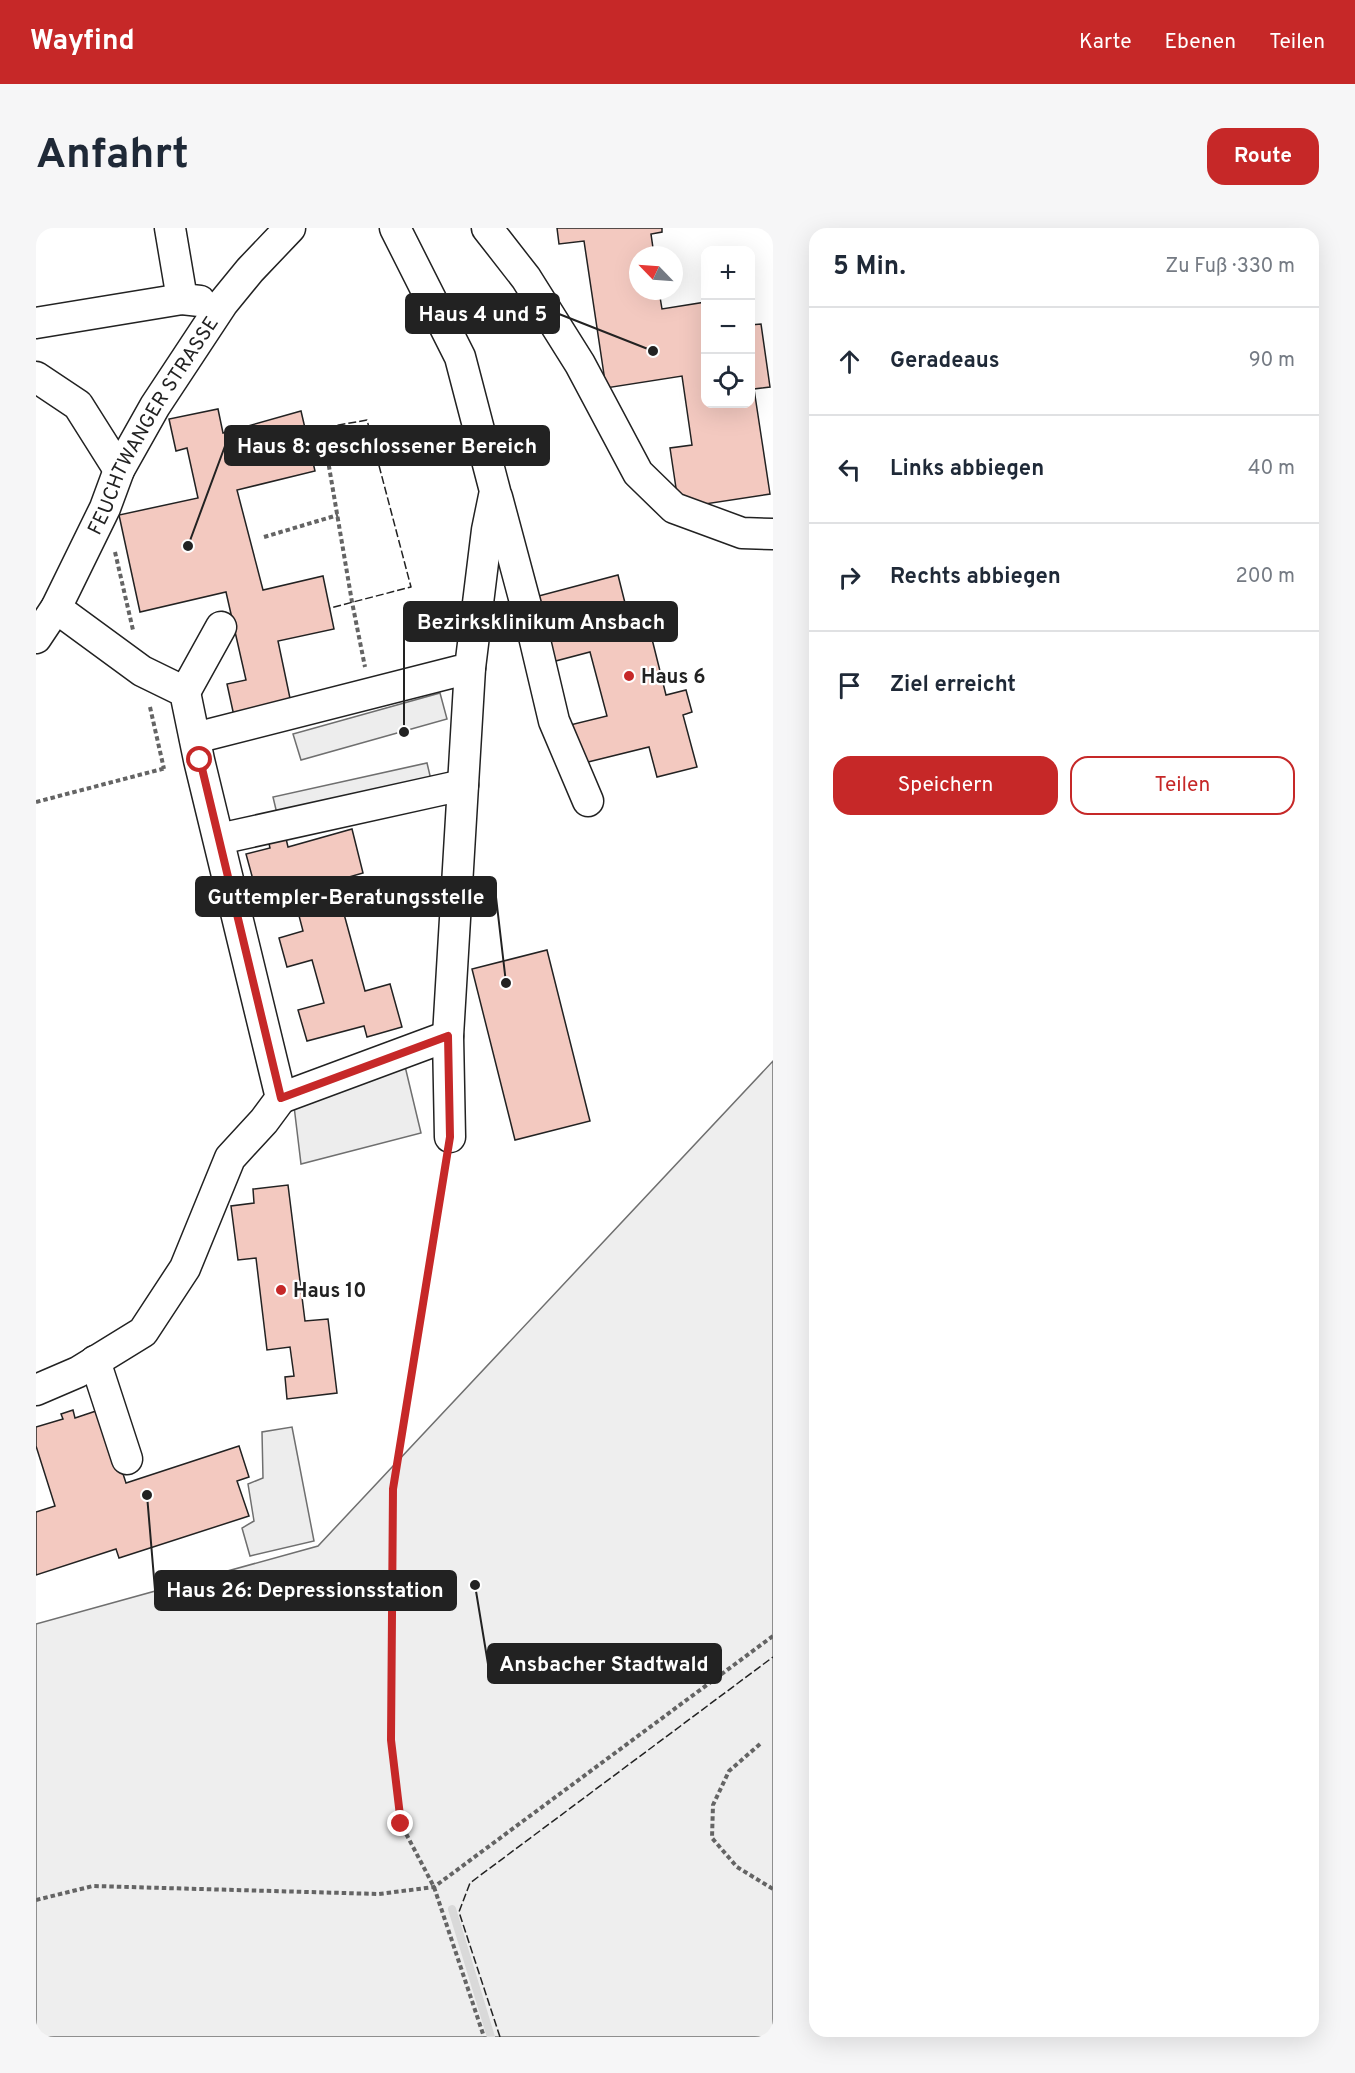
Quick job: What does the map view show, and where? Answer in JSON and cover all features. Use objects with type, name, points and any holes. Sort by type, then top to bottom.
[{"type":"lane","points":[[170,228],[182,299]]},
{"type":"lane","name":"FEUCHTWANGER STRASSE","points":[[36,638],[56,608],[105,508],[119,471],[155,405],[249,270],[290,228]]},
{"type":"lane","points":[[395,228],[460,357],[532,628],[554,721],[588,801]]},
{"type":"lane","points":[[487,228],[526,278],[580,364],[638,473],[674,508],[742,533],[773,534]]},
{"type":"lane","points":[[36,322],[182,299],[224,303]]},
{"type":"lane","points":[[36,376],[78,405],[119,471]]},
{"type":"lane","points":[[450,1137],[448,1036],[470,668],[487,530],[495,491]]},
{"type":"lane","points":[[56,608],[142,671],[185,692]]},
{"type":"lane","points":[[221,627],[185,692],[281,1098]]},
{"type":"lane","points":[[197,749],[370,693],[470,668]]},
{"type":"lane","points":[[219,839],[463,785]]},
{"type":"lane","points":[[36,1390],[78,1372],[143,1332],[185,1268],[230,1158],[264,1122],[281,1098],[448,1036]]},
{"type":"lane","points":[[95,1361],[127,1459]]},
{"type":"path","points":[[325,443],[370,693]]},
{"type":"path","points":[[264,537],[338,515]]},
{"type":"path","points":[[36,802],[197,749]]},
{"type":"path","points":[[450,1137],[393,1489],[391,1740],[401,1824],[434,1887],[484,2037]]},
{"type":"path","points":[[36,1900],[93,1886],[380,1894],[434,1887],[773,1635]]},
{"type":"path","points":[[760,1744],[729,1770],[713,1805],[712,1838],[737,1867],[773,1889]]},
{"type":"shaded area","points":[[440,693],[447,719],[301,760],[293,734]]},
{"type":"shaded area","points":[[427,763],[432,784],[278,818],[273,797]]},
{"type":"shaded area","points":[[773,1061],[773,2037],[36,2037],[36,1624],[318,1546]]},
{"type":"shaded area","points":[[404,1062],[421,1133],[301,1164],[294,1106]]},
{"type":"shaded area","points":[[292,1427],[314,1541],[250,1556],[242,1528],[254,1521],[248,1484],[263,1478],[262,1432]]},
{"type":"building","points":[[557,228],[662,228],[662,232],[651,234],[653,246],[629,246],[629,300],[660,300],[662,309],[701,303],[701,408],[755,408],[755,396],[770,494],[679,508],[670,448],[692,445],[682,376],[606,388],[584,241],[559,244]]},
{"type":"building","points":[[761,324],[770,387],[755,389],[755,325]]},
{"type":"building","points":[[218,409],[223,433],[301,411],[315,471],[237,490],[263,590],[323,576],[334,629],[278,641],[291,703],[234,716],[227,684],[246,680],[226,592],[140,612],[119,515],[198,498],[187,448],[176,451],[169,419]]},
{"type":"building","name":"Haus 6","points":[[618,575],[628,615],[645,611],[666,695],[686,690],[692,712],[683,715],[697,767],[657,777],[649,747],[580,764],[570,725],[607,716],[590,652],[548,663],[531,598]]},
{"type":"building","points":[[352,829],[363,873],[335,881],[365,991],[390,984],[402,1027],[367,1037],[364,1026],[307,1041],[298,1010],[324,1003],[312,960],[287,967],[279,938],[303,931],[292,889],[258,898],[246,854],[270,848],[267,835],[284,830],[288,847]]},
{"type":"building","points":[[547,950],[590,1121],[515,1140],[472,969]]},
{"type":"building","name":"Haus 10","points":[[288,1185],[305,1321],[328,1319],[337,1393],[287,1399],[285,1377],[294,1376],[290,1347],[267,1350],[256,1258],[238,1260],[231,1206],[254,1203],[253,1189]]},
{"type":"building","points":[[102,1409],[126,1483],[239,1446],[249,1477],[237,1481],[249,1516],[119,1558],[116,1549],[36,1575],[36,1512],[55,1506],[36,1446],[36,1427],[63,1419],[61,1414],[73,1410],[75,1418]]},
{"type":"waterway","points":[[452,1909],[491,2037]]},
{"type":"fence","points":[[305,431],[367,420],[411,587],[330,608]]},
{"type":"fence","points":[[500,2037],[459,1912],[470,1883],[773,1657]]},
{"type":"place","name":"Haus 4 und 5","points":[[653,351]]},
{"type":"place","name":"Haus 8: geschlossener Bereich","points":[[188,546]]},
{"type":"place","name":"Haus 6","points":[[629,676]]},
{"type":"place","name":"Bezirksklinikum Ansbach","points":[[404,732]]},
{"type":"place","name":"Guttempler-Beratungsstelle","points":[[506,983]]},
{"type":"place","name":"Haus 10","points":[[281,1290]]},
{"type":"place","name":"Haus 26: Depressionsstation","points":[[147,1495]]},
{"type":"place","name":"Ansbacher Stadtwald","points":[[475,1585]]},
{"type":"route","points":[[200,760],[281,1098],[448,1036],[450,1137],[393,1489],[391,1740],[401,1824]]}]
